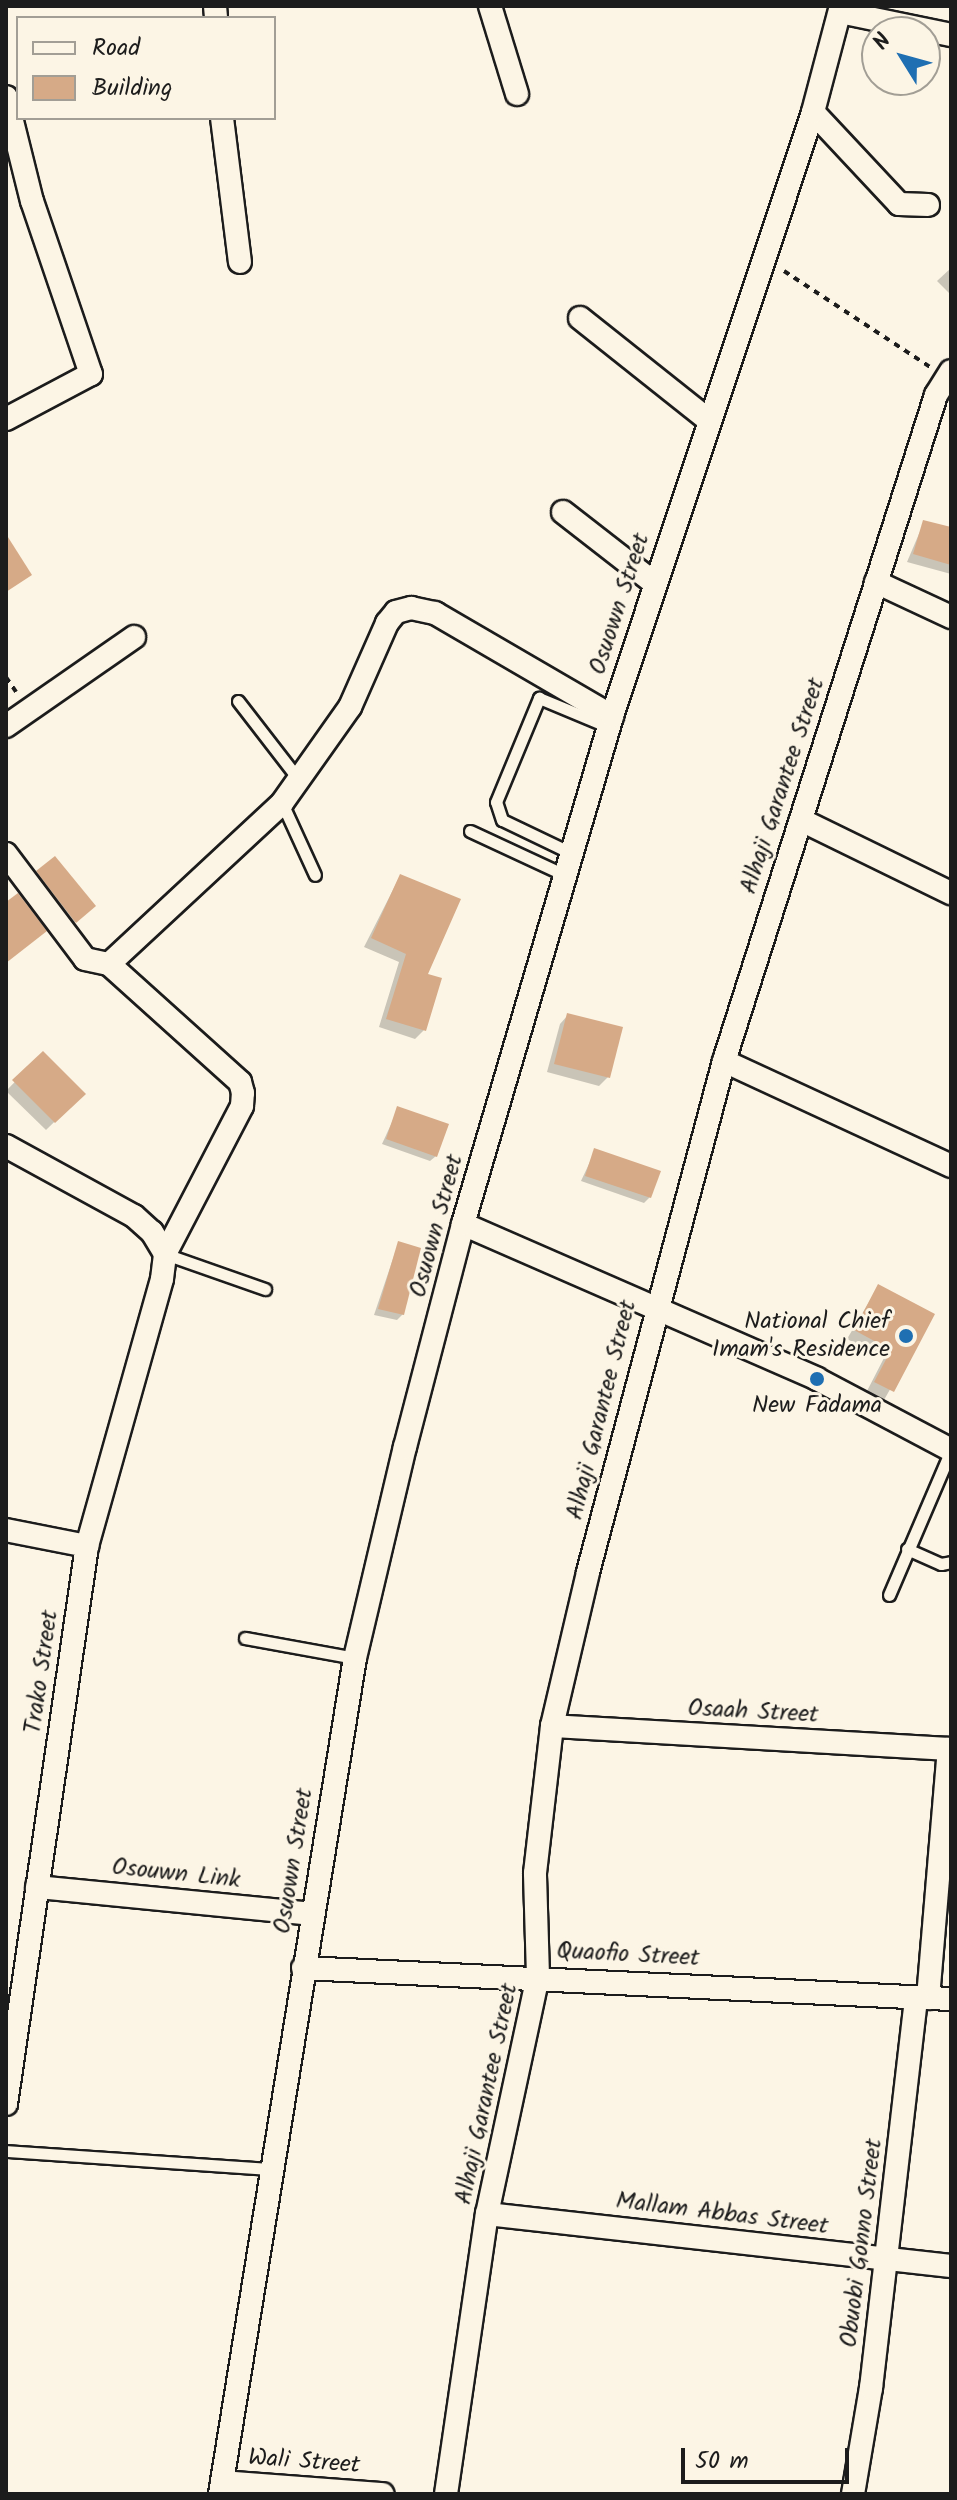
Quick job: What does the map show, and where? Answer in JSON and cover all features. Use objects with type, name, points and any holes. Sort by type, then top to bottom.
[{"type":"street","points":[[490,6],[517,94]]},
{"type":"street","points":[[840,9],[951,35]]},
{"type":"street","name":"Osuown Street","points":[[221,2488],[310,1914],[355,1658],[463,1224],[653,582],[813,112],[840,9]]},
{"type":"street","points":[[6,97],[32,201],[91,374],[6,419]]},
{"type":"street","points":[[813,112],[899,204],[928,205]]},
{"type":"street","points":[[222,120],[240,262]]},
{"type":"street","points":[[580,318],[707,419]]},
{"type":"street","name":"Alhaji Garantee Street","points":[[446,2494],[487,2214],[538,1976],[535,1873],[552,1726],[655,1306],[724,1061],[876,582],[947,374]]},
{"type":"street","points":[[563,512],[653,582]]},
{"type":"street","points":[[876,582],[951,617]]},
{"type":"street","points":[[6,854],[85,959],[109,964],[282,803],[350,707],[387,623],[396,612],[411,608],[435,613],[610,721]]},
{"type":"street","points":[[6,726],[134,637]]},
{"type":"street","points":[[801,820],[951,893]]},
{"type":"street","name":"Trako Street","points":[[6,2104],[12,2016],[37,1887],[87,1546],[162,1279],[165,1254],[242,1106],[240,1082],[109,964]]},
{"type":"street","points":[[724,1061],[951,1166]]},
{"type":"street","points":[[6,1146],[134,1216],[152,1232],[165,1254]]},
{"type":"street","points":[[463,1224],[817,1379],[951,1450]]},
{"type":"street","points":[[6,1530],[87,1546]]},
{"type":"street","name":"Osaah Street","points":[[552,1726],[950,1749]]},
{"type":"street","name":"Obuobi Gonno Street","points":[[853,2494],[922,1998],[950,1749]]},
{"type":"street","name":"Osouwn Link","points":[[37,1887],[310,1914]]},
{"type":"street","name":"Quaofio Street","points":[[303,1968],[538,1976],[951,1999]]},
{"type":"street","name":"Mallam Abbas Street","points":[[487,2214],[951,2266]]},
{"type":"street","name":"Wali Street","points":[[221,2488],[383,2494]]},
{"type":"lane","points":[[571,853],[502,820],[496,802],[539,698],[610,721]]},
{"type":"lane","points":[[238,701],[300,781]]},
{"type":"lane","points":[[282,803],[315,875]]},
{"type":"lane","points":[[470,831],[565,875]]},
{"type":"lane","points":[[165,1254],[265,1289]]},
{"type":"lane","points":[[889,1595],[951,1450]]},
{"type":"lane","points":[[907,1549],[941,1564],[951,1562]]},
{"type":"lane","points":[[245,1638],[355,1658]]},
{"type":"lane","points":[[6,2151],[271,2169]]},
{"type":"path","points":[[764,259],[849,309],[947,374]]},
{"type":"building","points":[[923,520],[951,527],[951,565],[913,554]]},
{"type":"building","points":[[6,534],[32,575],[6,592]]},
{"type":"building","points":[[55,856],[96,906],[76,923],[36,871]]},
{"type":"building","points":[[400,874],[461,899],[428,974],[442,978],[426,1031],[386,1019],[406,954],[371,938]]},
{"type":"building","points":[[18,893],[47,931],[6,963],[6,902]]},
{"type":"building","points":[[567,1013],[623,1027],[610,1078],[554,1064]]},
{"type":"building","points":[[43,1051],[86,1094],[55,1123],[12,1080]]},
{"type":"building","points":[[397,1106],[449,1124],[437,1157],[386,1139]]},
{"type":"building","points":[[594,1148],[661,1171],[651,1198],[585,1176]]},
{"type":"building","points":[[398,1241],[421,1248],[404,1315],[378,1309]]},
{"type":"building","name":"National Chief Imam's Residence","points":[[878,1284],[935,1314],[894,1392],[874,1382],[891,1350],[854,1330]]},
{"type":"place","name":"National Chief Imam's Residence","points":[[906,1336]]},
{"type":"place","name":"New Fadama","points":[[817,1379]]}]
